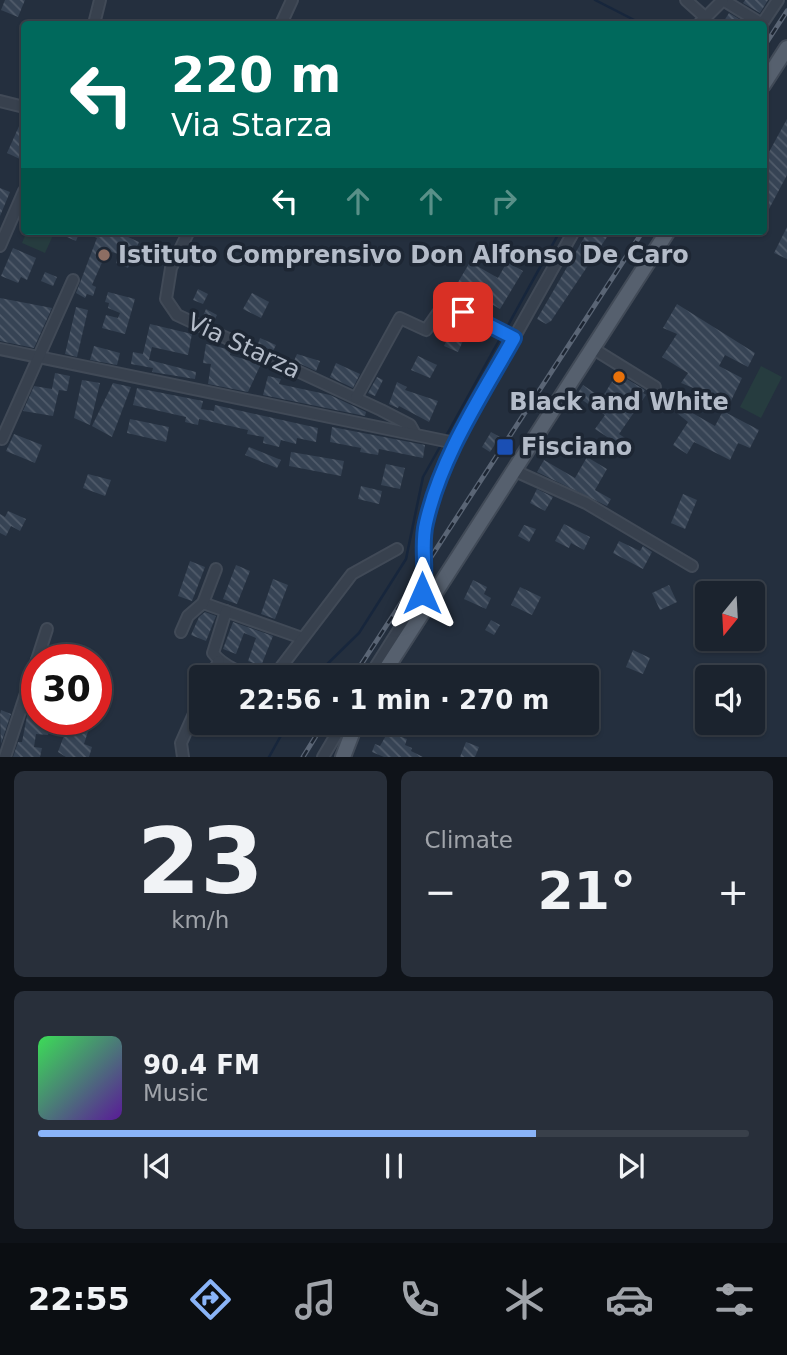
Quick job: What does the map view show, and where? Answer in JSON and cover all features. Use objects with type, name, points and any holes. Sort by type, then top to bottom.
[{"type":"main road","points":[[767,79],[787,48]]},
{"type":"main road","points":[[389,665],[665,235]]},
{"type":"main road","points":[[343,757],[351,735]]},
{"type":"street","points":[[282,21],[292,0]]},
{"type":"street","points":[[686,0],[702,21],[723,0],[757,21]]},
{"type":"street","points":[[764,21],[778,0]]},
{"type":"street","points":[[95,21],[100,1]]},
{"type":"street","points":[[0,101],[21,106]]},
{"type":"street","points":[[0,246],[4,225],[21,196]]},
{"type":"street","name":"Via Starza","points":[[186,235],[171,268],[166,299],[177,315],[356,398],[410,425],[415,434]]},
{"type":"street","points":[[377,665],[422,593],[422,544],[447,441],[507,335],[571,235]]},
{"type":"street","points":[[2,439],[73,280]]},
{"type":"street","points":[[356,398],[400,318],[426,330],[445,303],[507,335]]},
{"type":"street","points":[[592,348],[655,387]]},
{"type":"street","points":[[0,349],[447,441]]},
{"type":"street","points":[[513,470],[586,503],[692,566]]},
{"type":"street","points":[[226,611],[214,643],[213,653],[219,661],[261,677],[278,671],[352,574],[397,549]]},
{"type":"street","points":[[181,632],[188,616],[203,603],[216,569]]},
{"type":"street","points":[[203,603],[302,638]]},
{"type":"street","points":[[42,644],[47,629]]},
{"type":"street","points":[[217,665],[219,661]]},
{"type":"street","points":[[5,757],[21,708]]},
{"type":"street","points":[[183,757],[181,743],[189,725]]},
{"type":"street","points":[[323,757],[336,735]]},
{"type":"green space","points":[[25,235],[53,235],[45,253],[22,243]]},
{"type":"green space","points":[[761,366],[782,377],[761,418],[740,407]]},
{"type":"building","points":[[5,0],[25,0],[18,17],[1,10]]},
{"type":"building","points":[[745,0],[768,0],[760,13],[743,3]]},
{"type":"building","points":[[729,13],[743,21],[724,21]]},
{"type":"building","points":[[787,119],[787,175],[769,209],[767,208],[767,156]]},
{"type":"building","points":[[21,122],[21,160],[7,153]]},
{"type":"building","points":[[0,188],[10,192],[0,216]]},
{"type":"building","points":[[787,227],[787,259],[774,253]]},
{"type":"building","points":[[62,235],[78,235],[76,241]]},
{"type":"building","points":[[90,235],[124,235],[139,242],[136,249],[145,253],[141,260],[132,256],[128,268],[116,263],[118,254],[112,252],[109,260],[104,258],[92,285],[96,287],[93,296],[87,294],[85,298],[76,293],[97,238]]},
{"type":"building","points":[[586,235],[608,235],[551,321],[546,324],[537,319]]},
{"type":"building","points":[[13,248],[36,258],[27,280],[21,277],[18,283],[1,276]]},
{"type":"building","points":[[470,262],[498,278],[507,262],[523,271],[500,309],[483,299],[477,310],[459,301],[466,289],[457,284]]},
{"type":"building","points":[[45,272],[57,277],[53,286],[41,281]]},
{"type":"building","points":[[198,289],[208,294],[203,304],[193,300]]},
{"type":"building","points":[[108,292],[135,299],[125,334],[102,328],[106,315],[118,318],[120,313],[108,308],[109,303],[105,302]]},
{"type":"building","points":[[252,293],[269,302],[261,318],[243,309]]},
{"type":"building","points":[[0,298],[52,308],[34,348],[0,341]]},
{"type":"building","points":[[677,304],[755,353],[748,367],[725,355],[719,366],[742,378],[730,403],[681,383],[688,373],[662,357],[677,334],[663,328]]},
{"type":"building","points":[[76,307],[88,310],[77,357],[65,354]]},
{"type":"building","points":[[206,309],[217,315],[213,323],[202,318]]},
{"type":"building","points":[[150,324],[192,334],[188,355],[152,347],[149,360],[196,372],[195,379],[152,372],[153,368],[131,364],[133,352],[143,354]]},
{"type":"building","points":[[452,328],[466,334],[458,352],[444,346]]},
{"type":"building","points":[[260,338],[276,345],[273,351],[258,344]]},
{"type":"building","points":[[206,344],[231,350],[230,355],[261,364],[248,392],[208,384],[211,364],[203,363]]},
{"type":"building","points":[[94,346],[120,353],[117,365],[90,360]]},
{"type":"building","points":[[297,354],[320,361],[316,371],[294,361]]},
{"type":"building","points":[[418,356],[437,365],[430,378],[411,370]]},
{"type":"building","points":[[336,363],[360,374],[353,388],[330,377]]},
{"type":"building","points":[[55,373],[70,376],[67,391],[59,390],[53,416],[23,411],[34,386],[52,389]]},
{"type":"building","points":[[617,373],[645,390],[643,393],[646,395],[619,434],[625,438],[621,446],[595,429],[605,415],[576,396],[583,385],[602,398]]},
{"type":"building","points":[[268,376],[281,379],[279,384],[330,395],[366,412],[365,416],[263,395]]},
{"type":"building","points":[[377,377],[383,380],[375,396],[368,393]]},
{"type":"building","points":[[82,380],[100,383],[90,425],[74,418]]},
{"type":"building","points":[[397,382],[407,387],[405,390],[438,401],[429,422],[399,406],[398,408],[389,404]]},
{"type":"building","points":[[113,383],[131,387],[112,437],[92,426]]},
{"type":"building","points":[[137,388],[203,401],[201,409],[214,411],[215,405],[318,428],[316,442],[297,438],[296,444],[281,440],[279,447],[263,443],[264,437],[247,434],[248,430],[199,419],[198,425],[185,422],[186,417],[133,405]]},
{"type":"building","points":[[675,403],[715,426],[723,411],[759,430],[750,448],[738,443],[730,460],[694,442],[687,454],[673,445],[688,422],[671,408]]},
{"type":"building","points":[[130,419],[169,427],[166,442],[127,433]]},
{"type":"building","points":[[332,427],[425,445],[423,458],[379,449],[378,455],[360,452],[361,448],[330,442]]},
{"type":"building","name":"Fisciano","points":[[491,432],[500,437],[490,452],[482,447]]},
{"type":"building","points":[[14,434],[42,445],[35,463],[6,451]]},
{"type":"building","points":[[249,447],[281,460],[277,468],[245,455]]},
{"type":"building","points":[[291,452],[344,461],[341,476],[289,466]]},
{"type":"building","points":[[587,457],[607,469],[595,490],[611,499],[607,506],[537,472],[544,460],[575,478]]},
{"type":"building","points":[[386,464],[405,468],[400,489],[381,485]]},
{"type":"building","points":[[88,474],[111,480],[105,496],[83,488]]},
{"type":"building","points":[[361,486],[382,491],[379,504],[358,499]]},
{"type":"building","points":[[537,489],[553,497],[545,511],[530,503]]},
{"type":"building","points":[[683,494],[697,500],[685,529],[671,523]]},
{"type":"building","points":[[8,511],[26,519],[20,531],[11,526],[6,536],[0,533],[0,514],[5,517]]},
{"type":"building","points":[[564,524],[590,537],[584,550],[571,543],[569,548],[555,541]]},
{"type":"building","points":[[524,525],[536,529],[529,542],[518,536]]},
{"type":"building","points":[[619,541],[640,551],[643,546],[652,552],[643,569],[613,553]]},
{"type":"building","points":[[190,561],[205,567],[192,601],[178,596]]},
{"type":"building","points":[[236,565],[250,571],[237,604],[223,599]]},
{"type":"building","points":[[273,579],[288,585],[275,619],[261,614]]},
{"type":"building","points":[[473,580],[487,587],[484,594],[491,598],[486,609],[464,599]]},
{"type":"building","points":[[669,585],[677,602],[660,610],[652,593]]},
{"type":"building","points":[[520,587],[541,597],[532,615],[511,605]]},
{"type":"building","points":[[205,612],[216,616],[206,641],[191,635],[199,617]]},
{"type":"building","points":[[491,620],[500,625],[494,635],[485,630]]},
{"type":"building","points":[[233,622],[273,636],[261,665],[248,661],[256,638],[244,633],[236,654],[223,649]]},
{"type":"building","points":[[633,650],[650,658],[643,674],[626,667]]},
{"type":"building","points":[[1,710],[11,714],[1,744],[0,715]]},
{"type":"building","points":[[23,735],[36,735],[34,747],[42,748],[40,757],[13,757],[18,742],[22,742]]},
{"type":"building","points":[[64,735],[87,735],[84,744],[92,747],[89,757],[66,757],[58,752]]},
{"type":"building","points":[[386,735],[396,735],[407,739],[405,745],[423,757],[384,757],[372,752],[375,744],[380,746]]},
{"type":"building","points":[[466,742],[479,747],[475,757],[460,757]]},
{"type":"waterway","points":[[595,0],[636,21]]},
{"type":"waterway","points":[[506,329],[558,235]]},
{"type":"waterway","points":[[446,436],[502,335]]},
{"type":"waterway","points":[[326,665],[359,633],[406,559],[423,477],[441,445]]},
{"type":"waterway","points":[[269,757],[281,735]]},
{"type":"railway","points":[[767,42],[787,11]]},
{"type":"railway","points":[[361,665],[640,235]]},
{"type":"railway","points":[[303,757],[317,735]]},
{"type":"place","name":"Istituto Comprensivo Don Alfonso De Caro","points":[[104,255]]},
{"type":"place","name":"Black and White","points":[[619,377]]},
{"type":"place","name":"Fisciano","points":[[505,447]]},
{"type":"route","points":[[422,593],[422,544],[435,489],[455,443],[514,338],[463,312]]}]
